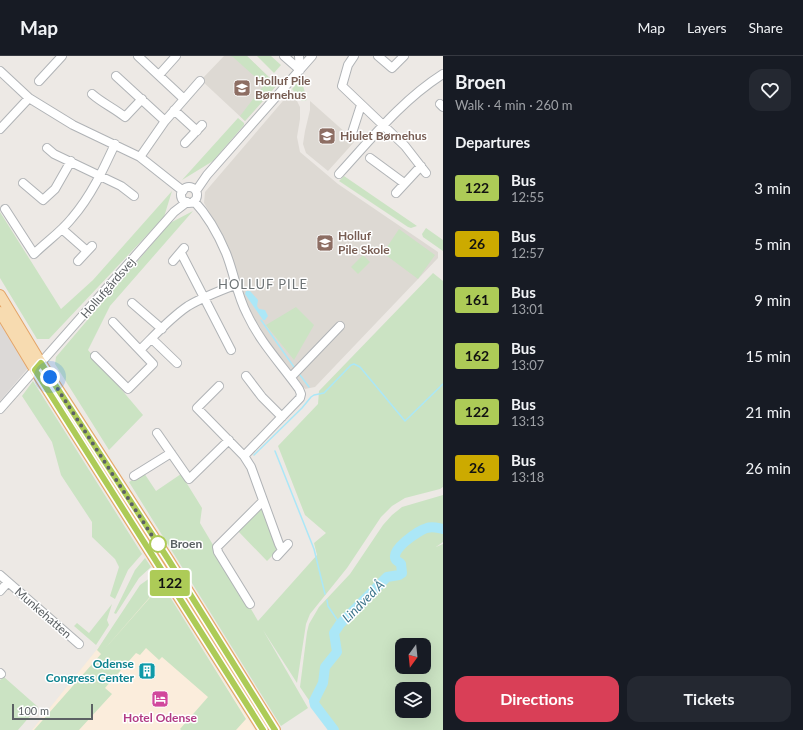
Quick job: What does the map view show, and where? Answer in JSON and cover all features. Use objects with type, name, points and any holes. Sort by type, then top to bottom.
[{"type":"main road","points":[[0,295],[38,367],[263,730]]},
{"type":"main road","points":[[0,312],[168,559],[275,730]]},
{"type":"street","points":[[138,56],[184,99]]},
{"type":"street","points":[[159,75],[176,56]]},
{"type":"street","points":[[284,56],[300,70]]},
{"type":"street","points":[[299,56],[300,70]]},
{"type":"street","points":[[194,190],[312,56]]},
{"type":"street","points":[[354,56],[348,65],[342,86],[405,146],[426,173]]},
{"type":"street","points":[[378,56],[392,68],[404,56]]},
{"type":"street","points":[[39,81],[58,57]]},
{"type":"street","points":[[0,71],[29,98],[73,125],[140,157],[164,174],[209,220],[226,254],[235,285],[246,313],[264,343],[300,389],[301,394],[300,398],[244,456]]},
{"type":"street","points":[[339,174],[402,106],[416,93],[443,74]]},
{"type":"street","points":[[116,76],[165,121]]},
{"type":"street","points":[[140,157],[165,121],[200,81]]},
{"type":"street","points":[[92,94],[99,101],[114,108],[125,116],[142,100]]},
{"type":"street","points":[[0,129],[29,98]]},
{"type":"street","points":[[352,133],[362,105]]},
{"type":"street","points":[[174,110],[199,128],[185,143]]},
{"type":"street","points":[[5,209],[34,254],[62,229],[83,204],[101,175],[115,144]]},
{"type":"street","points":[[47,148],[54,154],[101,175],[121,186],[134,196]]},
{"type":"street","points":[[370,158],[404,183]]},
{"type":"street","points":[[23,183],[43,200],[55,189],[71,161]]},
{"type":"street","points":[[396,193],[421,166]]},
{"type":"street","points":[[187,198],[187,188],[194,190]]},
{"type":"street","points":[[187,198],[197,197],[194,190]]},
{"type":"street","name":"Hollufgårdsvej","points":[[0,409],[187,198]]},
{"type":"street","points":[[62,229],[89,249],[78,261]]},
{"type":"street","points":[[174,261],[183,251],[231,350]]},
{"type":"street","points":[[140,350],[187,307],[204,297],[235,285]]},
{"type":"street","points":[[132,303],[162,329]]},
{"type":"street","points":[[95,356],[100,366],[128,389],[153,364],[113,322]]},
{"type":"street","points":[[291,378],[340,326]]},
{"type":"street","points":[[152,338],[177,363]]},
{"type":"street","points":[[246,376],[262,397],[282,417]]},
{"type":"street","points":[[219,386],[198,408],[244,456],[251,467],[282,550]]},
{"type":"street","points":[[157,433],[189,480],[229,440]]},
{"type":"street","points":[[134,476],[171,453]]},
{"type":"street","points":[[250,604],[218,552],[217,547],[263,501]]},
{"type":"street","name":"Munkehatten","points":[[0,575],[78,644]]},
{"type":"street","name":"Munkehatten","points":[[0,591],[8,582]]},
{"type":"shaded area","name":"Holluf Pile Børnehus","points":[[224,56],[247,56],[277,85],[245,121],[201,80]]},
{"type":"shaded area","name":"Holluf Pile Skole","points":[[288,95],[297,101],[300,107],[297,137],[300,152],[338,184],[438,252],[438,258],[315,387],[305,389],[262,335],[249,310],[222,234],[204,203],[205,192]]},
{"type":"shaded area","name":"Hjulet Børnehus","points":[[310,101],[355,141],[328,171],[306,153],[303,144],[310,110]]},
{"type":"shaded area","points":[[0,320],[29,367],[0,401]]},
{"type":"shaded area","points":[[156,576],[255,730],[32,730]]},
{"type":"green space","points":[[230,56],[247,56],[277,85],[245,121],[240,116],[264,85]]},
{"type":"green space","points":[[257,56],[271,56],[281,65],[274,73]]},
{"type":"green space","points":[[299,81],[302,82],[307,100],[302,101],[292,89]]},
{"type":"green space","points":[[238,118],[244,123],[244,125],[213,161],[182,180]]},
{"type":"green space","points":[[344,176],[417,226],[411,228],[408,227],[339,181]]},
{"type":"green space","points":[[172,191],[164,217],[49,339],[37,339],[0,278],[0,212],[61,309],[93,280]]},
{"type":"green space","points":[[193,211],[110,306],[88,350],[143,415],[109,450],[55,364],[56,357],[170,223]]},
{"type":"green space","points":[[426,228],[443,240],[443,251],[423,237],[422,234]]},
{"type":"green space","points":[[399,229],[435,255],[418,279],[383,253]]},
{"type":"green space","points":[[363,255],[370,262],[358,274],[351,267]]},
{"type":"green space","points":[[433,273],[443,281],[443,487],[405,498],[392,506],[381,517],[347,568],[310,614],[306,624],[297,683],[263,630],[308,708],[281,726],[129,482],[144,473],[156,491],[181,474],[202,508],[200,523],[258,621],[317,555],[314,543],[326,533],[305,515],[278,446],[318,404],[319,391]]},
{"type":"green space","points":[[296,307],[314,325],[294,360],[266,325]]},
{"type":"green space","points":[[33,381],[142,554],[128,570],[115,599],[110,596],[119,567],[115,559],[92,537],[92,522],[61,475],[52,442],[22,396]]},
{"type":"green space","points":[[443,495],[443,542],[436,547],[443,544],[443,730],[329,730],[300,687],[309,624],[319,607],[350,574],[383,525],[402,507]]},
{"type":"green space","points":[[260,507],[263,508],[277,551],[267,561],[237,530]]},
{"type":"green space","points":[[145,558],[151,567],[139,578],[116,614],[114,613],[135,570]]},
{"type":"green space","points":[[157,573],[163,582],[102,652],[162,584],[246,719],[236,730],[181,730],[180,729],[208,697],[162,657],[159,660],[146,648],[140,655],[136,653],[105,688],[112,694],[79,730],[34,730],[101,654],[97,650],[140,585]]},
{"type":"green space","points":[[112,604],[107,620],[109,625],[96,645],[74,626],[77,623],[89,633]]},
{"type":"green space","points":[[4,677],[38,707],[18,730],[0,730],[0,680]]},
{"type":"water","points":[[246,291],[250,291],[258,300],[257,306],[259,309],[265,310],[268,316],[265,320],[263,320],[245,294]]},
{"type":"waterway","points":[[261,320],[294,367]]},
{"type":"waterway","points":[[254,455],[302,408],[311,397],[324,393],[351,365],[354,364],[360,367],[405,421],[443,384]]},
{"type":"waterway","points":[[300,375],[309,387]]},
{"type":"waterway","points":[[275,451],[314,549],[325,594]]},
{"type":"waterway","name":"Lindved Å","points":[[334,730],[315,705],[314,701],[323,683],[325,667],[337,652],[334,633],[340,624],[387,577],[402,573],[401,564],[396,560],[395,556],[397,551],[406,541],[427,528],[435,527],[443,529]]},
{"type":"waterway","points":[[327,600],[328,606],[340,624]]},
{"type":"bus line","name":"122","points":[[263,730],[35,370],[41,363],[168,559],[275,730]]},
{"type":"place","name":"Holluf Pile Børnehus","points":[[242,88]]},
{"type":"place","name":"Hjulet Børnehus","points":[[327,136]]},
{"type":"place","name":"Holluf Pile Skole","points":[[325,243]]},
{"type":"place","name":"Broen","points":[[158,544]]},
{"type":"place","name":"Odense Congress Center","points":[[147,671]]},
{"type":"place","name":"Hotel Odense","points":[[160,699]]},
{"type":"district","name":"HOLLUF PILE","points":[[263,284]]},
{"type":"route","points":[[50,377],[160,548],[158,544]]}]
